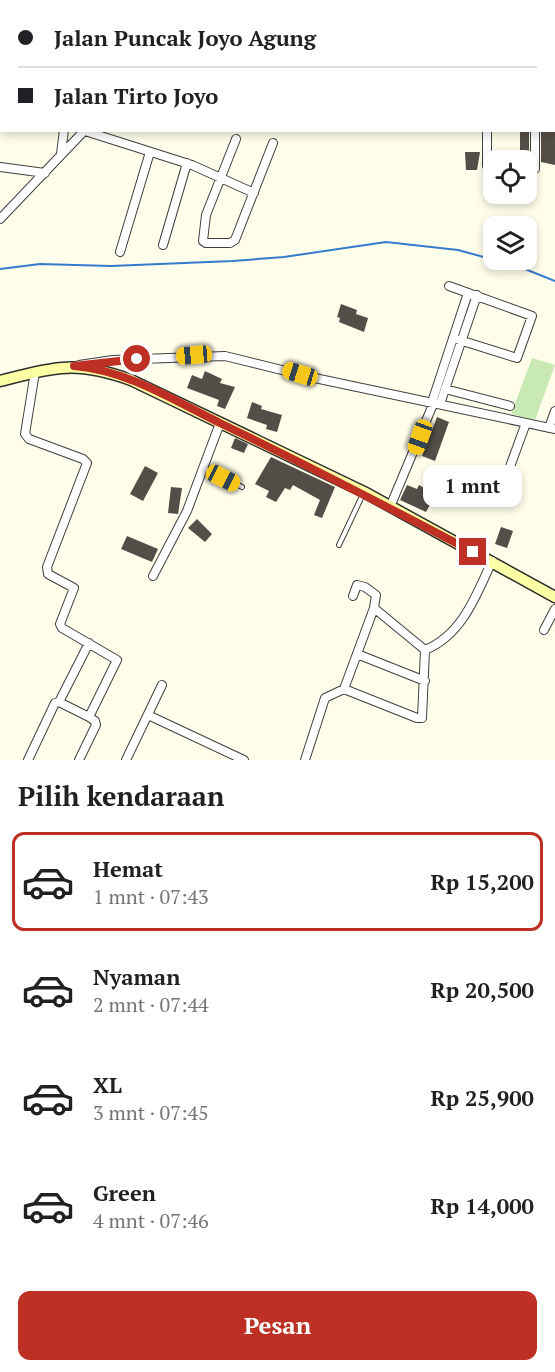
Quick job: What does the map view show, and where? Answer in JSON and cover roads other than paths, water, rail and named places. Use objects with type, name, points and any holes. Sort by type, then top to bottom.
[{"type":"street","points":[[61,154],[64,132]]},
{"type":"street","points":[[0,219],[84,132]]},
{"type":"street","points":[[88,132],[187,163],[255,193]]},
{"type":"street","points":[[487,132],[487,150]]},
{"type":"street","points":[[535,132],[535,150]]},
{"type":"street","points":[[236,139],[206,215],[203,241],[206,243],[230,243],[235,240],[273,143]]},
{"type":"street","points":[[120,252],[150,152]]},
{"type":"street","points":[[163,244],[187,163]]},
{"type":"street","points":[[0,167],[45,173]]},
{"type":"street","points":[[449,286],[531,314],[522,346],[515,358],[457,340]]},
{"type":"street","points":[[390,507],[435,403],[472,294]]},
{"type":"street","points":[[435,403],[445,389],[457,340]]},
{"type":"street","points":[[0,381],[35,372],[113,360],[225,356],[310,377],[552,429],[555,411]]},
{"type":"street","points":[[74,366],[95,368],[130,380],[364,492],[555,597]]},
{"type":"street","points":[[35,372],[25,434],[29,439],[83,459],[87,464],[47,571],[74,588],[61,620],[62,628],[117,660],[89,717]]},
{"type":"street","points":[[445,389],[510,406]]},
{"type":"street","points":[[153,576],[187,511],[220,423]]},
{"type":"street","points":[[508,472],[526,423]]},
{"type":"street","points":[[425,650],[446,640],[455,630],[468,611],[492,561]]},
{"type":"street","points":[[304,760],[325,698],[344,689],[374,608],[376,595],[365,587],[357,585],[353,596]]},
{"type":"street","points":[[374,608],[425,650]]},
{"type":"street","points":[[544,630],[555,609]]},
{"type":"street","points":[[28,760],[55,704],[59,702],[89,643]]},
{"type":"street","points":[[344,689],[420,718],[423,715],[425,650]]},
{"type":"street","points":[[357,654],[425,681]]},
{"type":"street","points":[[126,760],[162,685]]},
{"type":"street","points":[[59,702],[95,721],[96,725],[78,760]]},
{"type":"street","points":[[148,715],[244,760]]},
{"type":"lane","points":[[204,468],[242,487]]},
{"type":"lane","points":[[339,545],[364,492]]},
{"type":"waterway","points":[[0,269],[40,264],[111,266],[233,261],[284,257],[386,242],[458,250],[520,267],[555,281]]}]
